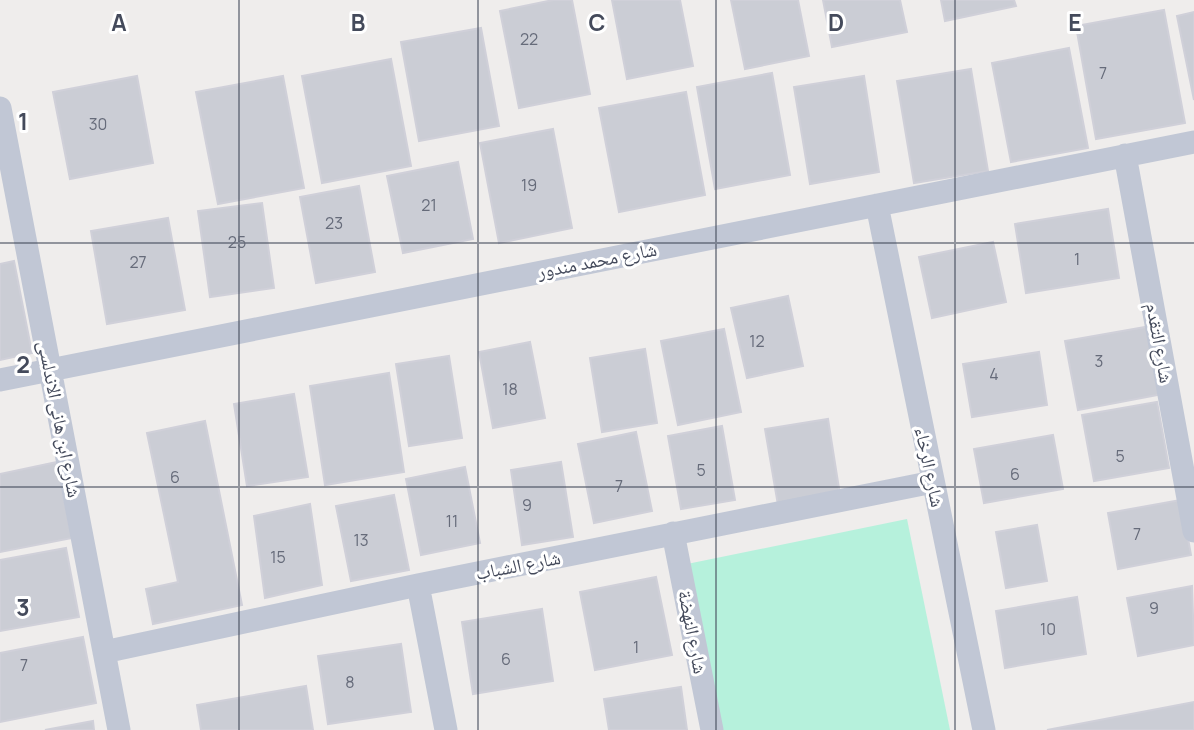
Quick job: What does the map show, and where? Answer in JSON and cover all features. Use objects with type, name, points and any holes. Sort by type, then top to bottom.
[{"type":"street","name":"شارع ابن هانى الاندلسى","points":[[0,108],[119,730]]},
{"type":"street","name":"شارع محمد مندور","points":[[0,380],[1194,142]]},
{"type":"street","name":"شارع التقدم","points":[[1125,155],[1194,531]]},
{"type":"street","name":"شارع الرخاء","points":[[877,205],[984,730]]},
{"type":"street","name":"شارع الشباب","points":[[104,652],[418,585],[933,482]]},
{"type":"street","name":"شارع النهضة","points":[[673,533],[712,730]]},
{"type":"street","points":[[418,585],[446,730]]},
{"type":"green space","points":[[907,519],[950,730],[721,730],[687,564]]},
{"type":"building","points":[[553,0],[572,0],[590,94],[519,108],[500,11]]},
{"type":"building","points":[[612,0],[680,0],[693,66],[627,79]]},
{"type":"building","points":[[731,0],[798,0],[809,56],[745,69]]},
{"type":"building","points":[[823,0],[900,0],[907,32],[832,47]]},
{"type":"building","points":[[941,0],[1014,0],[1016,6],[945,21]]},
{"type":"building","points":[[1164,10],[1185,123],[1096,139],[1076,26]]},
{"type":"building","points":[[1194,12],[1194,100],[1177,16]]},
{"type":"building","points":[[481,28],[499,126],[419,141],[401,42]]},
{"type":"building","points":[[1069,48],[1088,148],[1011,162],[992,63]]},
{"type":"building","points":[[391,59],[411,166],[322,183],[302,76]]},
{"type":"building","points":[[971,69],[988,171],[914,183],[897,81]]},
{"type":"building","points":[[772,73],[790,175],[715,189],[697,87]]},
{"type":"building","points":[[137,76],[153,163],[70,179],[53,92]]},
{"type":"building","points":[[283,76],[304,188],[218,204],[196,92]]},
{"type":"building","points":[[864,76],[879,172],[810,184],[794,87]]},
{"type":"building","points":[[686,92],[705,195],[619,212],[599,108]]},
{"type":"building","points":[[553,129],[572,228],[499,243],[480,143]]},
{"type":"building","points":[[458,162],[473,239],[403,253],[387,176]]},
{"type":"building","points":[[359,186],[375,272],[316,283],[300,197]]},
{"type":"building","points":[[262,203],[274,288],[210,297],[198,211]]},
{"type":"building","points":[[1108,209],[1119,278],[1026,293],[1015,224]]},
{"type":"building","points":[[168,218],[185,310],[107,324],[91,231]]},
{"type":"building","points":[[993,242],[1006,302],[932,318],[919,257]]},
{"type":"building","points":[[14,261],[32,353],[0,360],[0,264]]},
{"type":"building","points":[[788,296],[803,366],[747,378],[731,308]]},
{"type":"building","points":[[1151,326],[1163,394],[1078,410],[1065,341]]},
{"type":"building","points":[[724,329],[741,412],[678,425],[661,341]]},
{"type":"building","points":[[530,342],[545,418],[493,428],[479,352]]},
{"type":"building","points":[[645,349],[657,423],[602,432],[590,358]]},
{"type":"building","points":[[1039,352],[1047,405],[972,417],[963,364]]},
{"type":"building","points":[[449,356],[462,438],[409,446],[396,364]]},
{"type":"building","points":[[389,373],[404,472],[325,485],[310,386]]},
{"type":"building","points":[[294,394],[308,477],[247,486],[234,404]]},
{"type":"building","points":[[1157,402],[1169,468],[1094,481],[1082,415]]},
{"type":"building","points":[[828,419],[840,495],[778,505],[765,429]]},
{"type":"building","points":[[205,421],[242,605],[153,624],[146,589],[178,582],[147,433]]},
{"type":"building","points":[[722,426],[735,500],[681,509],[668,436]]},
{"type":"building","points":[[636,432],[652,511],[594,523],[578,444]]},
{"type":"building","points":[[1053,435],[1063,489],[984,503],[974,449]]},
{"type":"building","points":[[57,462],[72,538],[0,552],[0,474]]},
{"type":"building","points":[[561,462],[573,537],[522,545],[511,470]]},
{"type":"building","points":[[465,467],[480,543],[421,555],[406,479]]},
{"type":"building","points":[[394,495],[409,570],[351,581],[336,506]]},
{"type":"building","points":[[1181,500],[1191,555],[1118,569],[1108,513]]},
{"type":"building","points":[[310,504],[322,585],[265,598],[254,516]]},
{"type":"building","points":[[1037,525],[1047,581],[1006,588],[996,532]]},
{"type":"building","points":[[66,548],[79,617],[0,631],[0,560]]},
{"type":"building","points":[[656,577],[672,655],[595,670],[580,592]]},
{"type":"building","points":[[1192,586],[1194,645],[1138,656],[1127,598]]},
{"type":"building","points":[[1077,597],[1086,654],[1005,668],[996,611]]},
{"type":"building","points":[[542,609],[553,681],[473,694],[462,622]]},
{"type":"building","points":[[83,637],[96,703],[0,722],[0,653]]},
{"type":"building","points":[[401,644],[411,712],[328,724],[318,656]]},
{"type":"building","points":[[306,686],[313,730],[201,730],[197,705]]},
{"type":"building","points":[[681,687],[687,730],[609,730],[604,699]]},
{"type":"building","points":[[1194,702],[1194,730],[1047,730]]},
{"type":"building","points":[[93,721],[94,730],[45,730]]}]
